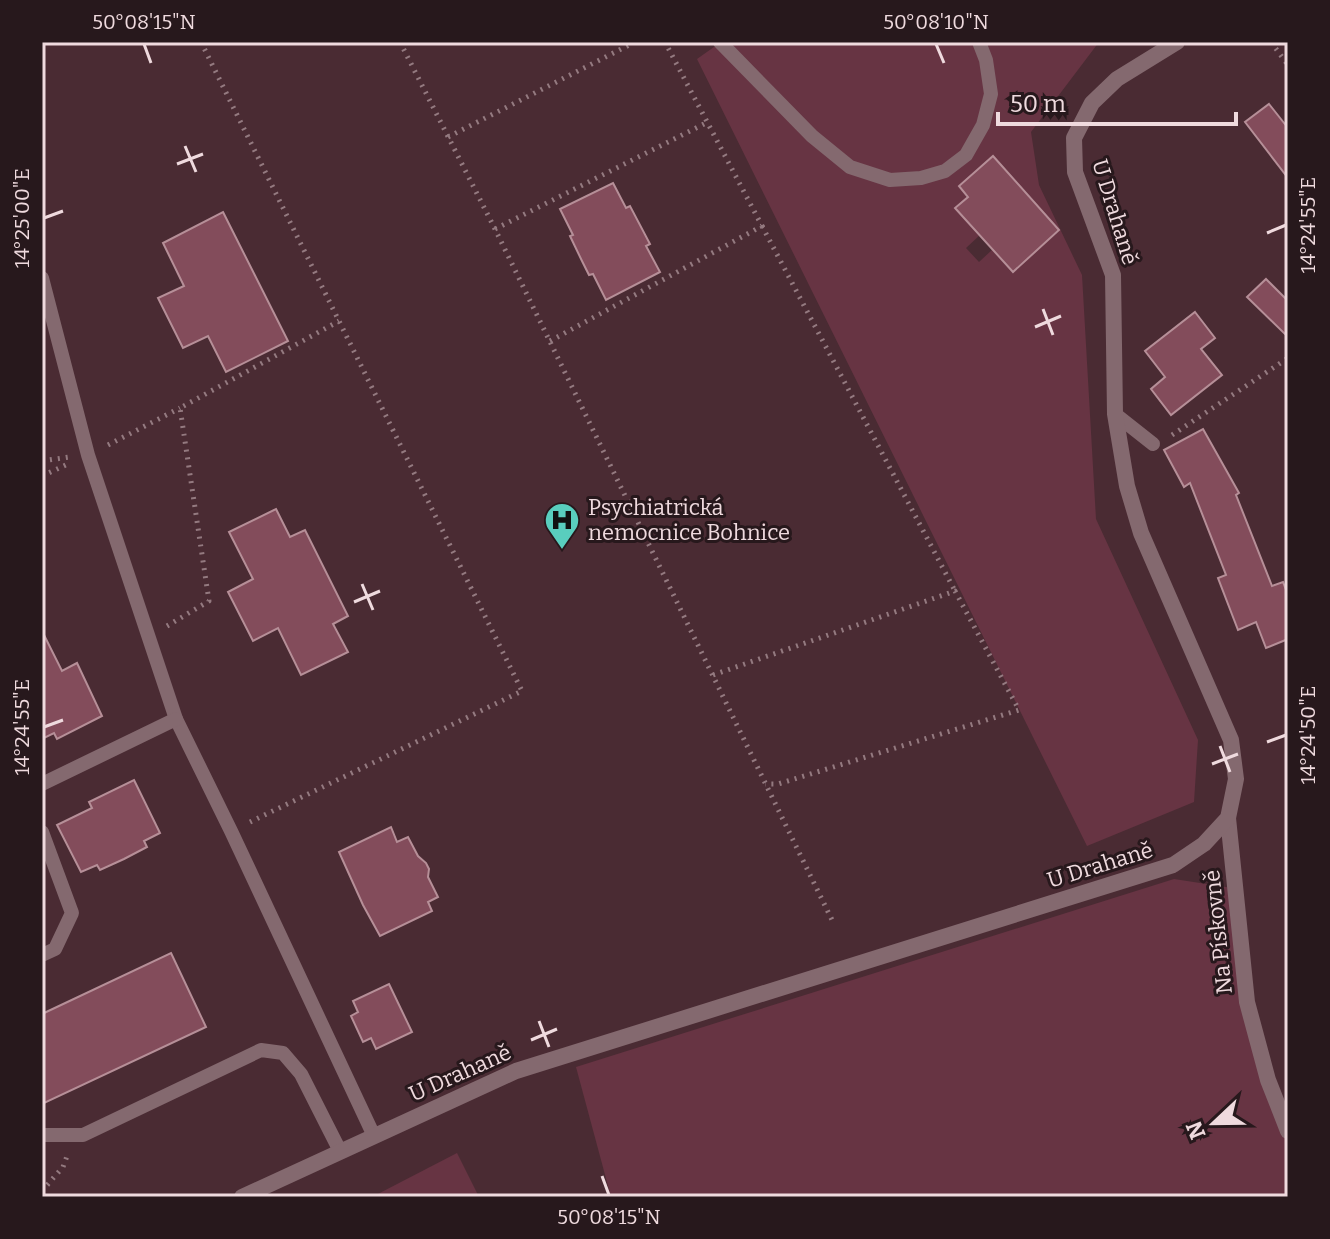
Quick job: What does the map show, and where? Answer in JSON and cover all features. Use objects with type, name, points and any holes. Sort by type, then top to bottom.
[{"type":"street","name":"U Drahaně","points":[[242,1197],[262,1192],[340,1151],[516,1071],[1173,865],[1204,844],[1228,818],[1236,779],[1231,740],[1141,533],[1127,486],[1115,414],[1113,275],[1075,172],[1074,138],[1092,103],[1117,79],[1177,42]]},
{"type":"street","name":"Na Pískovně","points":[[1228,818],[1247,1002],[1268,1080],[1288,1131]]},
{"type":"lane","points":[[720,42],[812,136],[850,167],[890,180],[921,178],[945,171],[966,155],[983,125],[991,94],[986,60],[979,42]]},
{"type":"lane","points":[[42,278],[88,455],[176,719],[374,1136]]},
{"type":"lane","points":[[1115,414],[1153,444]]},
{"type":"lane","points":[[42,784],[176,719]]},
{"type":"lane","points":[[42,832],[72,913],[55,949],[42,955]]},
{"type":"lane","points":[[42,1135],[83,1135],[261,1050],[283,1053],[301,1074],[340,1151]]},
{"type":"path","points":[[201,42],[522,691],[231,831]]},
{"type":"path","points":[[448,137],[635,42]]},
{"type":"path","points":[[665,42],[1019,710],[778,784],[765,784]]},
{"type":"path","points":[[1271,42],[1288,65]]},
{"type":"path","points":[[402,43],[833,922]]},
{"type":"path","points":[[495,229],[706,123]]},
{"type":"path","points":[[550,341],[762,226]]},
{"type":"path","points":[[88,455],[339,321]]},
{"type":"path","points":[[1153,444],[1180,431],[1288,358]]},
{"type":"path","points":[[148,636],[209,601],[180,408]]},
{"type":"path","points":[[713,675],[955,591]]},
{"type":"path","points":[[42,1191],[63,1167],[75,1135]]},
{"type":"shaded area","points":[[721,42],[1099,42],[1031,132],[1039,185],[1082,275],[1096,519],[1198,740],[1194,802],[1087,846],[697,59]],"holes":[[[959,186],[1026,192],[1059,231],[1013,271],[993,249],[979,262],[966,248],[980,235],[955,208],[968,197]]]},
{"type":"shaded area","points":[[1174,879],[1239,889],[1261,1059],[1288,1128],[1288,1197],[611,1197],[576,1067]]},
{"type":"shaded area","points":[[457,1153],[479,1197],[372,1197]]},
{"type":"building","points":[[1269,104],[1288,128],[1288,178],[1245,122]]},
{"type":"building","points":[[993,156],[1059,230],[1013,272],[955,208],[968,197],[959,186]]},
{"type":"building","points":[[613,183],[626,208],[630,206],[650,244],[646,246],[660,272],[606,300],[593,274],[589,275],[560,209]]},
{"type":"building","points":[[223,212],[288,341],[226,372],[208,336],[183,348],[158,298],[184,286],[163,243]]},
{"type":"building","points":[[1266,279],[1288,301],[1288,337],[1247,297]]},
{"type":"building","points":[[1195,312],[1215,338],[1201,349],[1222,375],[1171,415],[1151,389],[1165,377],[1145,351]]},
{"type":"building","points":[[1203,429],[1239,493],[1236,495],[1272,586],[1283,582],[1288,595],[1288,639],[1266,648],[1256,622],[1238,630],[1218,578],[1226,575],[1190,483],[1184,487],[1164,450]]},
{"type":"building","points":[[276,509],[290,537],[305,530],[348,616],[333,624],[348,652],[301,675],[278,628],[253,641],[228,592],[253,579],[229,532]]},
{"type":"building","points":[[42,631],[62,671],[77,663],[102,716],[57,739],[54,733],[42,739]]},
{"type":"building","points":[[134,780],[160,833],[144,841],[147,847],[124,859],[100,870],[97,865],[81,872],[57,825],[92,808],[89,802]]},
{"type":"building","points":[[391,827],[397,842],[408,837],[418,856],[426,863],[428,877],[438,897],[428,902],[432,911],[380,936],[339,852]]},
{"type":"building","points":[[171,953],[206,1027],[42,1104],[42,1014]]},
{"type":"building","points":[[389,984],[412,1032],[376,1049],[371,1038],[363,1042],[351,1016],[358,1012],[353,1001]]},
{"type":"place","name":"Psychiatrická nemocnice Bohnice","points":[[562,551]]}]
